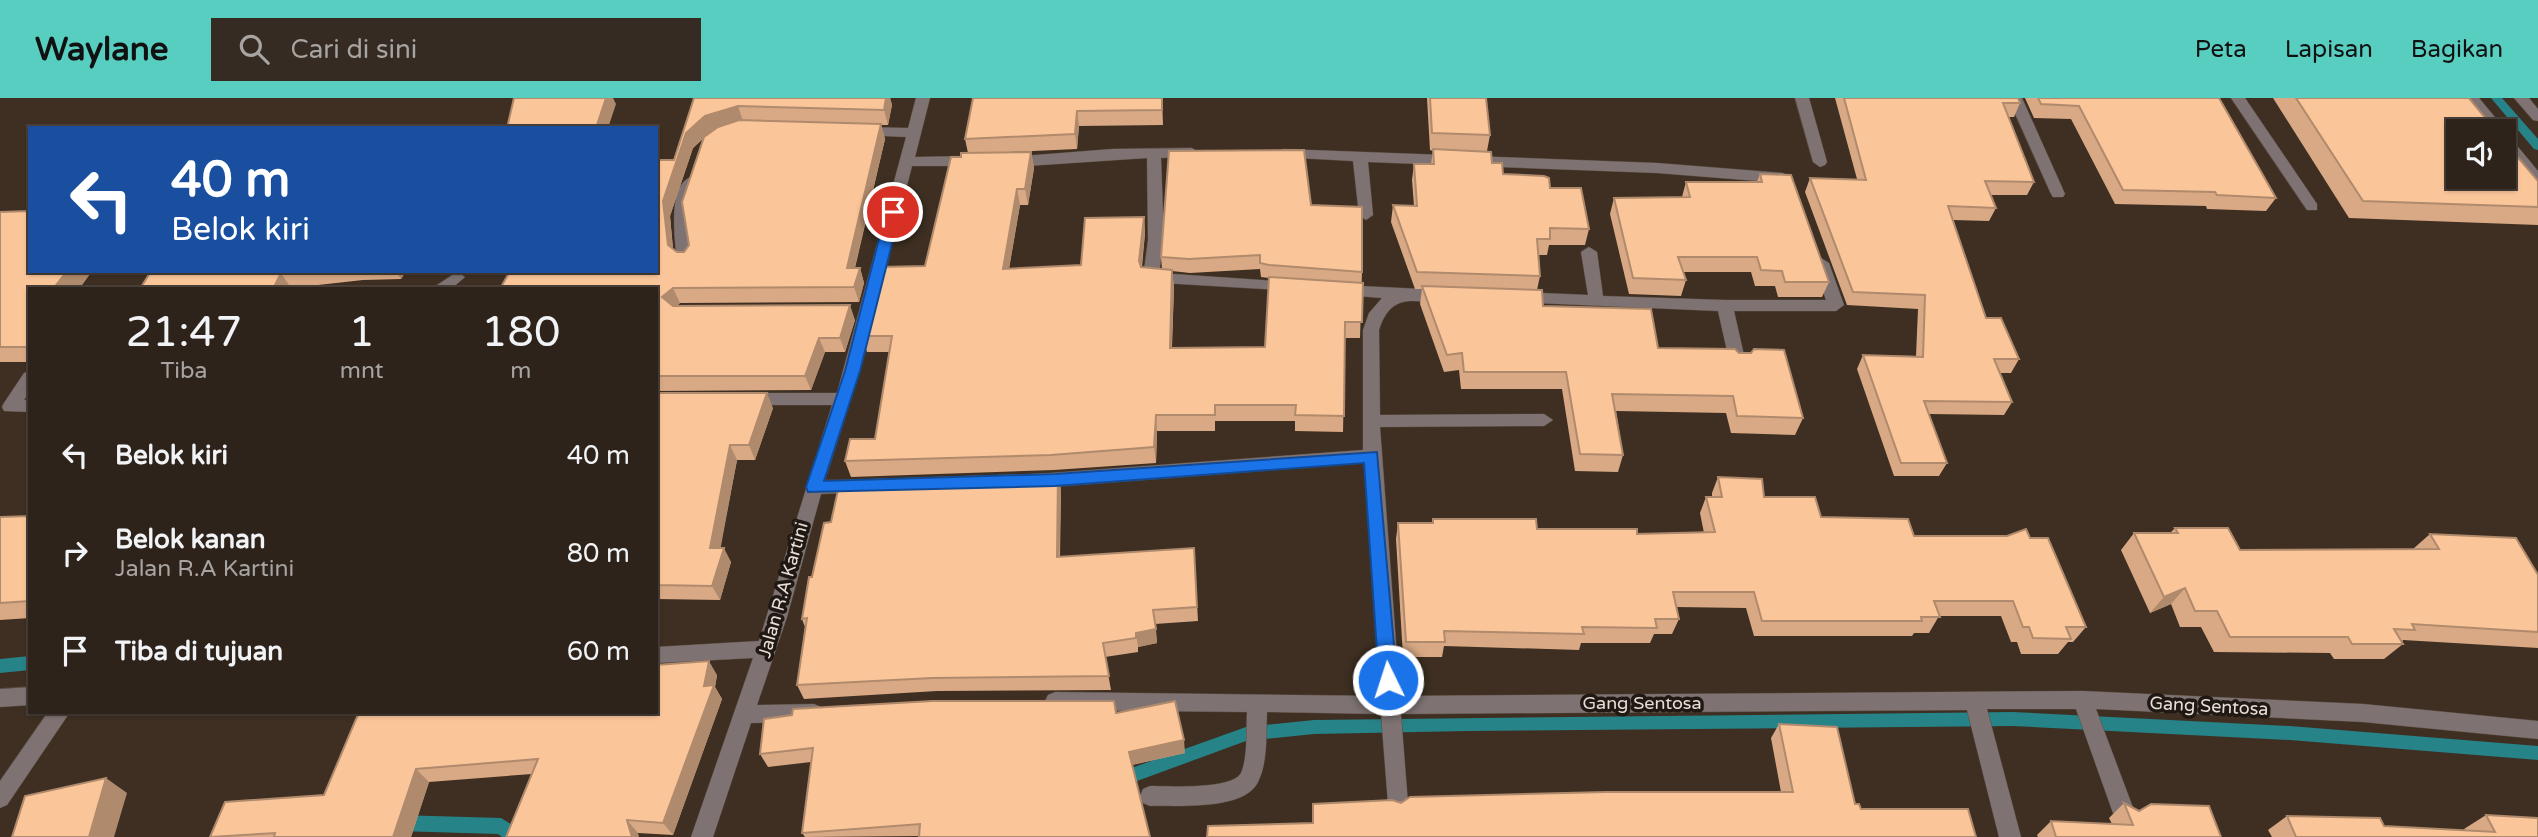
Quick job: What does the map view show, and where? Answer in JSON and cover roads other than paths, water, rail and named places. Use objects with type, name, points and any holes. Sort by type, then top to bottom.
[{"type":"street","name":"Jalan R.A Kartini","points":[[702,837],[745,715],[843,399],[861,311],[923,98]]},
{"type":"street","points":[[1802,98],[1820,162]]},
{"type":"street","points":[[2015,98],[2058,194]]},
{"type":"street","points":[[2238,98],[2312,207]]},
{"type":"street","points":[[2472,98],[2489,119]]},
{"type":"street","points":[[2522,98],[2538,117]]},
{"type":"street","points":[[848,131],[914,133]]},
{"type":"street","points":[[905,162],[1017,162],[1112,154],[1211,153]]},
{"type":"street","points":[[2516,153],[2538,180]]},
{"type":"street","points":[[1266,154],[1360,155],[1732,173],[1791,178],[1796,191]]},
{"type":"street","points":[[1154,155],[1156,240],[1151,278],[1460,296]]},
{"type":"street","points":[[1360,155],[1366,215]]},
{"type":"street","points":[[685,260],[679,217],[694,172]]},
{"type":"street","points":[[1501,298],[1596,299],[1725,306],[1836,305],[1814,242]]},
{"type":"street","points":[[1589,252],[1596,299]]},
{"type":"street","points":[[442,287],[457,277]]},
{"type":"street","points":[[1398,804],[1372,456],[1371,330],[1374,311],[1399,297],[1420,295]]},
{"type":"street","points":[[1725,306],[1738,363]]},
{"type":"street","points":[[3,411],[28,380]]},
{"type":"street","points":[[723,399],[843,399]]},
{"type":"street","points":[[3,411],[28,406]]},
{"type":"street","points":[[1373,421],[1544,420]]},
{"type":"street","points":[[1017,482],[1372,456]]},
{"type":"street","points":[[814,487],[884,484]]},
{"type":"street","points":[[658,655],[766,649]]},
{"type":"street","points":[[0,698],[28,696]]},
{"type":"street","points":[[2083,700],[2124,813]]},
{"type":"street","name":"Gang Sentosa","points":[[1030,702],[1258,702],[1979,715],[2083,700],[2363,713],[2538,730]]},
{"type":"street","points":[[1150,796],[1221,794],[1239,789],[1249,778],[1258,702]]},
{"type":"street","points":[[745,715],[829,712]]},
{"type":"street","points":[[0,798],[59,714]]},
{"type":"street","points":[[1979,715],[2010,837]]},
{"type":"waterway","points":[[2496,98],[2538,146]]},
{"type":"waterway","points":[[0,666],[28,663]]},
{"type":"waterway","points":[[1118,780],[1246,734],[1314,727],[1468,724],[2012,719],[2290,733],[2538,753]]},
{"type":"waterway","points":[[398,823],[501,826],[516,837]]}]
